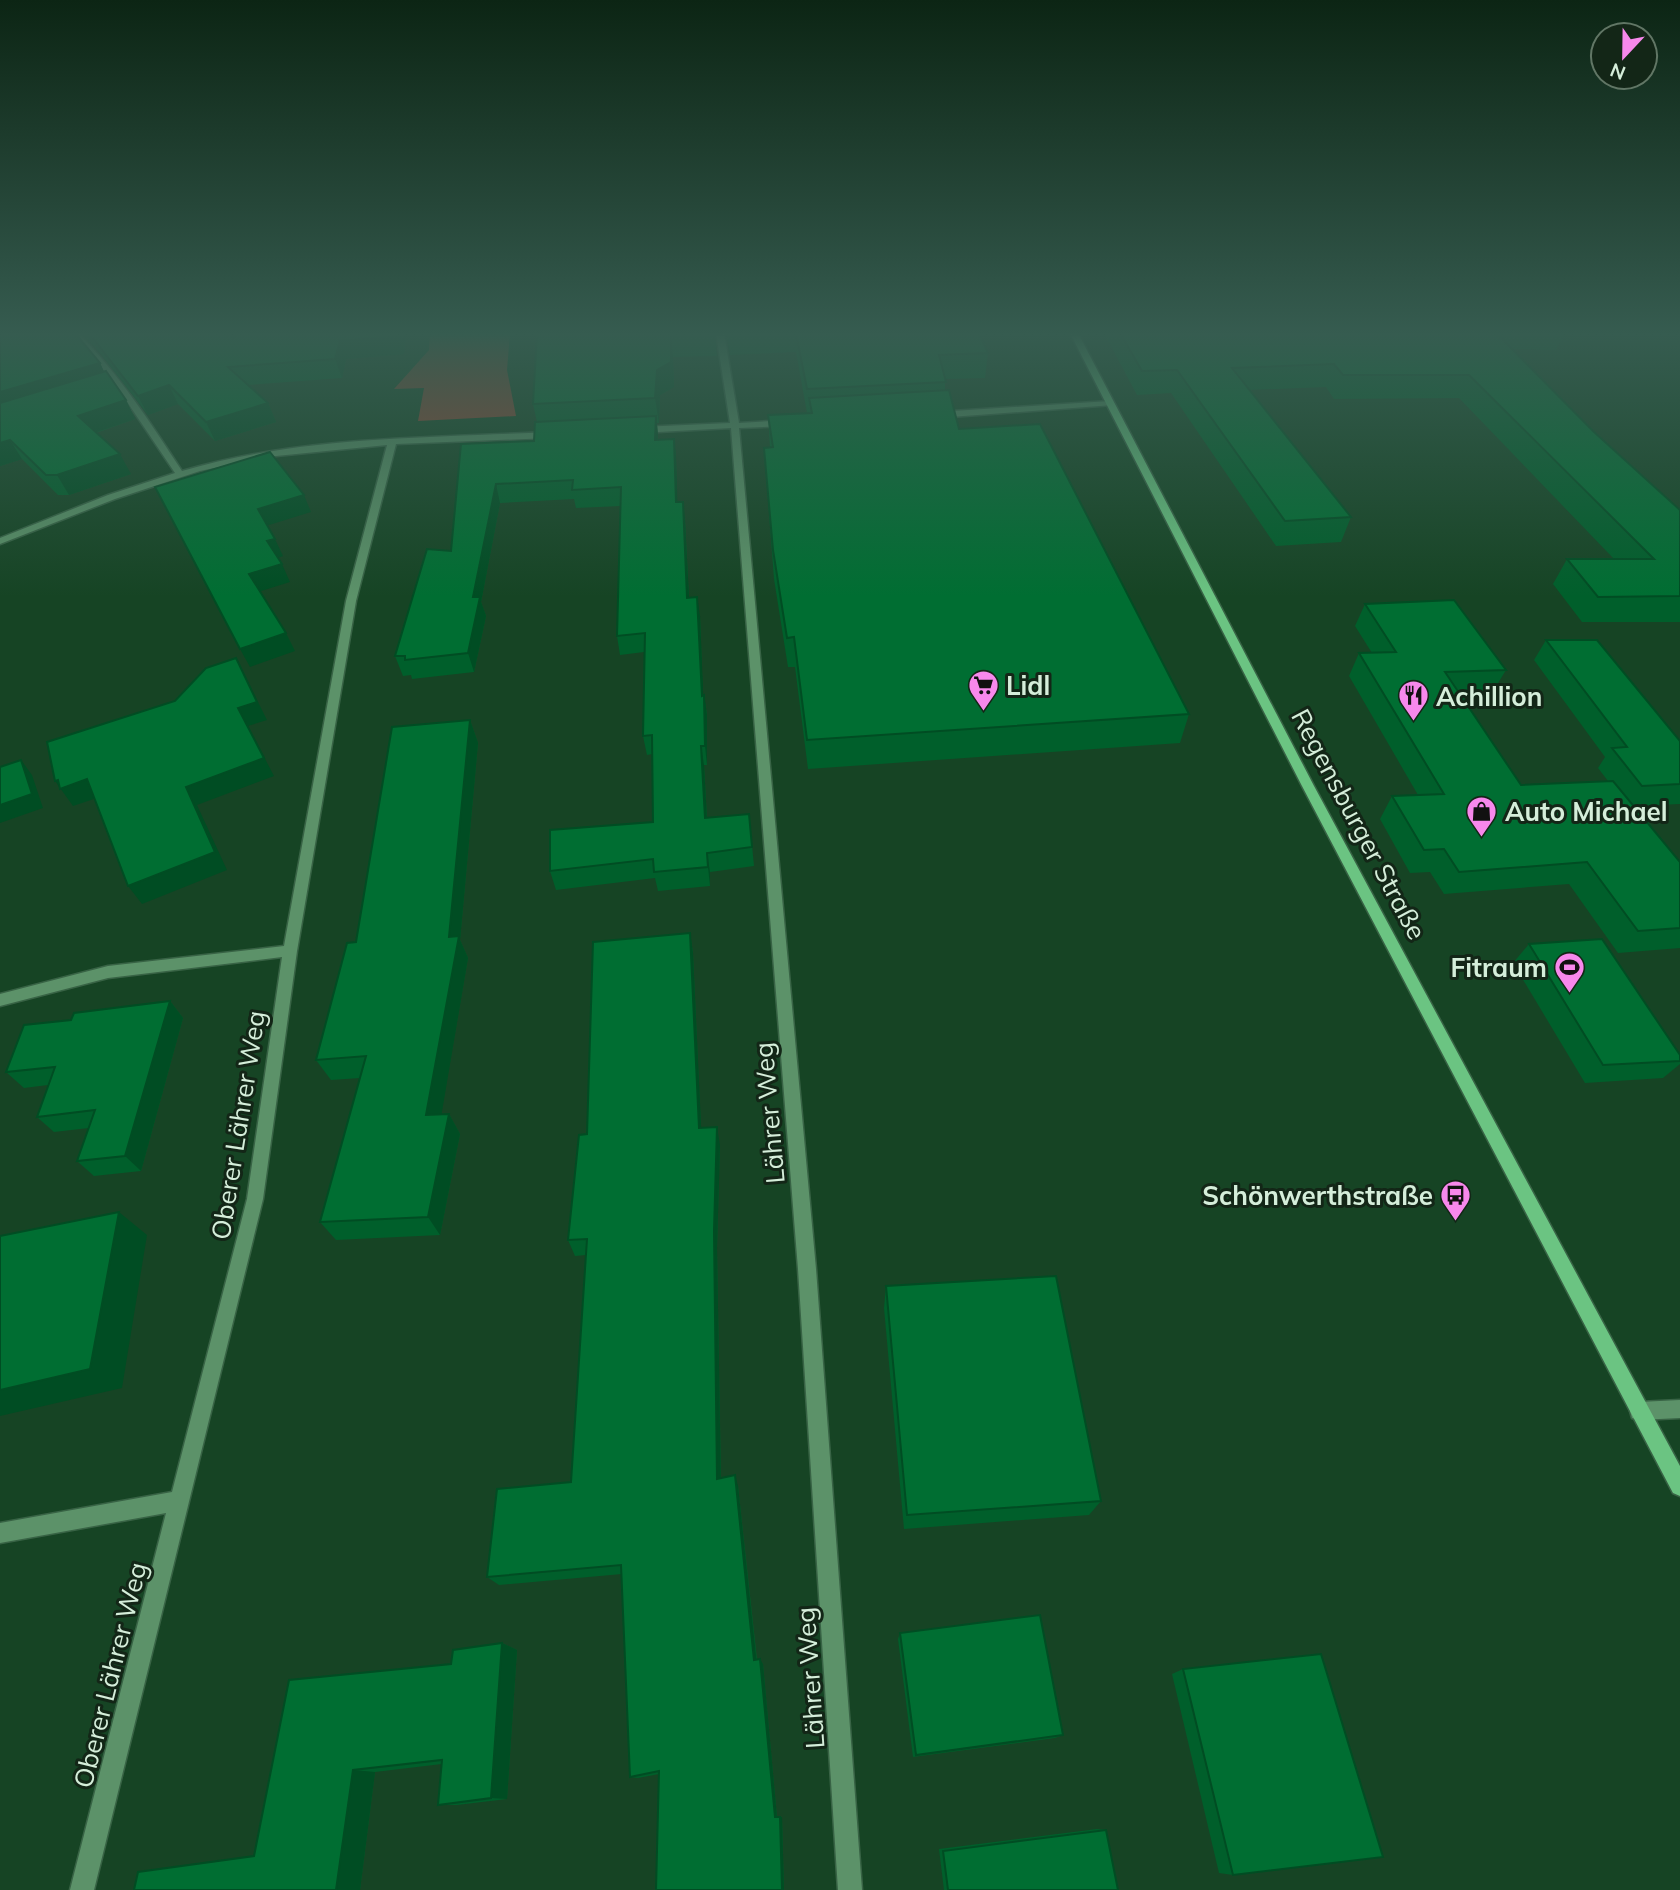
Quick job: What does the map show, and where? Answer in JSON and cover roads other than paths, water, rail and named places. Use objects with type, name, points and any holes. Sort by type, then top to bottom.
[{"type":"main road","name":"Regensburger Straße","points":[[1120,421],[1298,766],[1680,1486]]},
{"type":"street","points":[[144,421],[180,473]]},
{"type":"street","name":"Lährer Weg","points":[[734,421],[807,1269],[850,1890]]},
{"type":"street","points":[[625,431],[799,422]]},
{"type":"street","points":[[0,541],[180,473],[278,453],[392,443],[556,435]]},
{"type":"street","name":"Oberer Lährer Weg","points":[[82,1890],[255,1199],[290,951],[351,601],[392,443]]},
{"type":"street","points":[[0,999],[108,972],[290,951]]},
{"type":"street","points":[[1639,1411],[1680,1409]]},
{"type":"street","points":[[0,1532],[178,1501]]},
{"type":"place","name":"Lidl","points":[[983,712]]},
{"type":"place","name":"Achillion","points":[[1413,723]]},
{"type":"place","name":"Auto Michael","points":[[1482,838]]},
{"type":"place","name":"Fitraum","points":[[1570,994]]},
{"type":"place","name":"Schönwerthstraße","points":[[1456,1222]]}]
